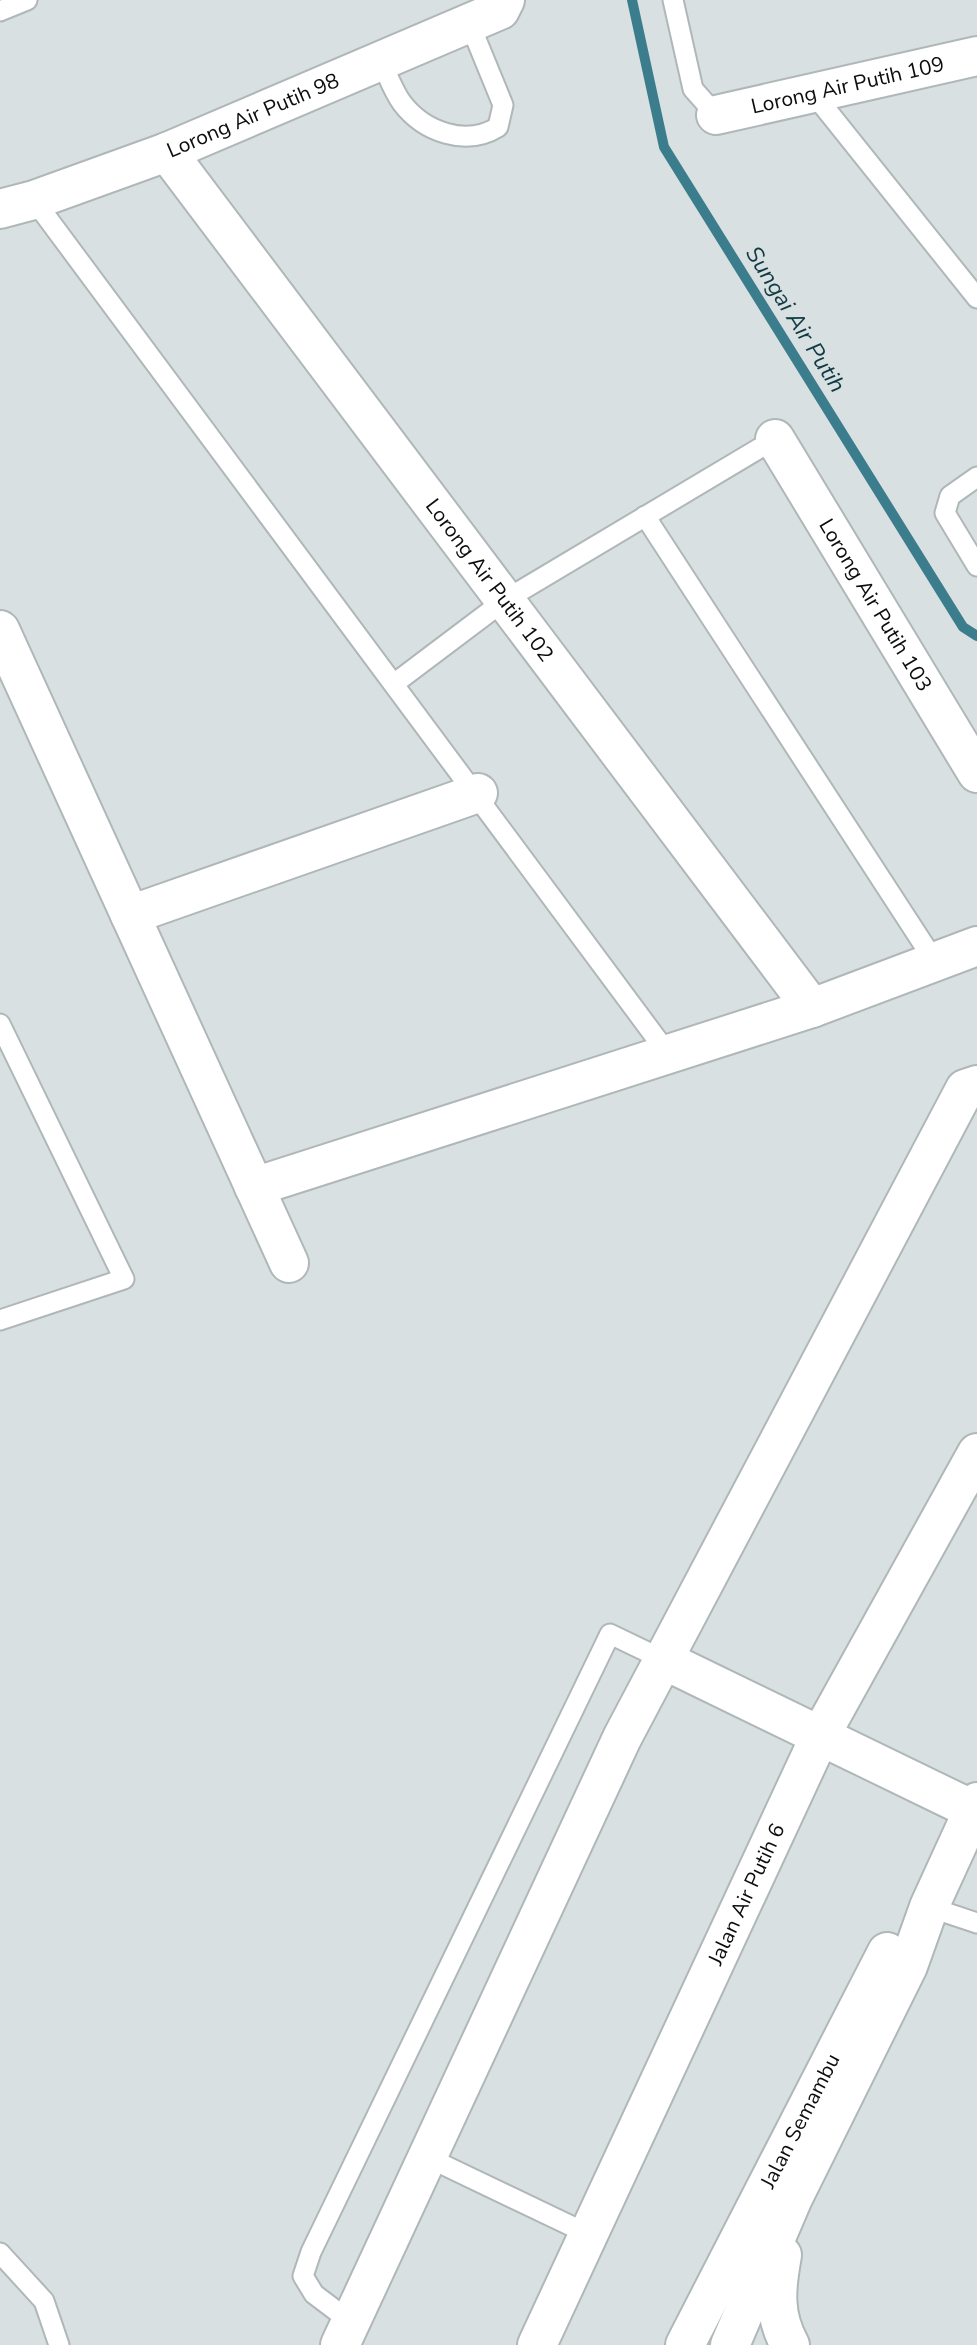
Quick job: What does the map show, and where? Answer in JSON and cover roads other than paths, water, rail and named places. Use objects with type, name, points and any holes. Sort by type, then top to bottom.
[{"type":"street","name":"Lorong Air Putih 98","points":[[17,205],[167,152],[492,11]]},
{"type":"street","name":"Lorong Air Putih 109","points":[[716,115],[977,56]]},
{"type":"street","name":"Lorong Air Putih 102","points":[[167,152],[813,1008]]},
{"type":"street","name":"Lorong Air Putih 103","points":[[775,439],[977,773]]},
{"type":"street","points":[[0,630],[289,1263]]},
{"type":"street","points":[[130,915],[478,793]]},
{"type":"street","points":[[254,1187],[813,1008],[977,946]]},
{"type":"street","points":[[346,2333],[622,1738],[965,1089],[977,1085]]},
{"type":"street","name":"Jalan Air Putih 6","points":[[537,2345],[820,1736],[977,1452]]},
{"type":"street","points":[[664,1660],[820,1736],[975,1806]]},
{"type":"street","name":"Jalan Semambu","points":[[730,2344],[793,2198],[908,1966],[929,1908],[975,1806]]},
{"type":"street","name":"Jalan Semambu","points":[[685,2345],[883,1956],[929,1908]]},
{"type":"street","points":[[790,2345],[778,2317],[776,2294],[793,2198]]},
{"type":"street","points":[[715,2287],[730,2344]]},
{"type":"lane","points":[[0,11],[27,0]]},
{"type":"lane","points":[[673,0],[693,89],[716,115]]},
{"type":"lane","points":[[380,59],[401,102],[423,124],[450,134],[481,137],[498,127],[502,106],[492,11]]},
{"type":"lane","points":[[813,93],[977,298]]},
{"type":"lane","points":[[17,205],[395,683],[668,1054]]},
{"type":"lane","points":[[395,683],[505,600],[775,439]]},
{"type":"lane","points":[[977,477],[950,496],[945,513],[977,566]]},
{"type":"lane","points":[[645,516],[934,962]]},
{"type":"lane","points":[[0,1024],[124,1279],[0,1320]]},
{"type":"lane","points":[[346,2333],[303,2276],[311,2252],[610,1634],[664,1660]]},
{"type":"lane","points":[[929,1908],[977,1923]]},
{"type":"lane","points":[[428,2157],[588,2234]]},
{"type":"lane","points":[[0,2253],[44,2301],[59,2345]]},
{"type":"waterway","name":"Sungai Air Putih","points":[[632,0],[664,147],[963,627],[977,636]]}]
